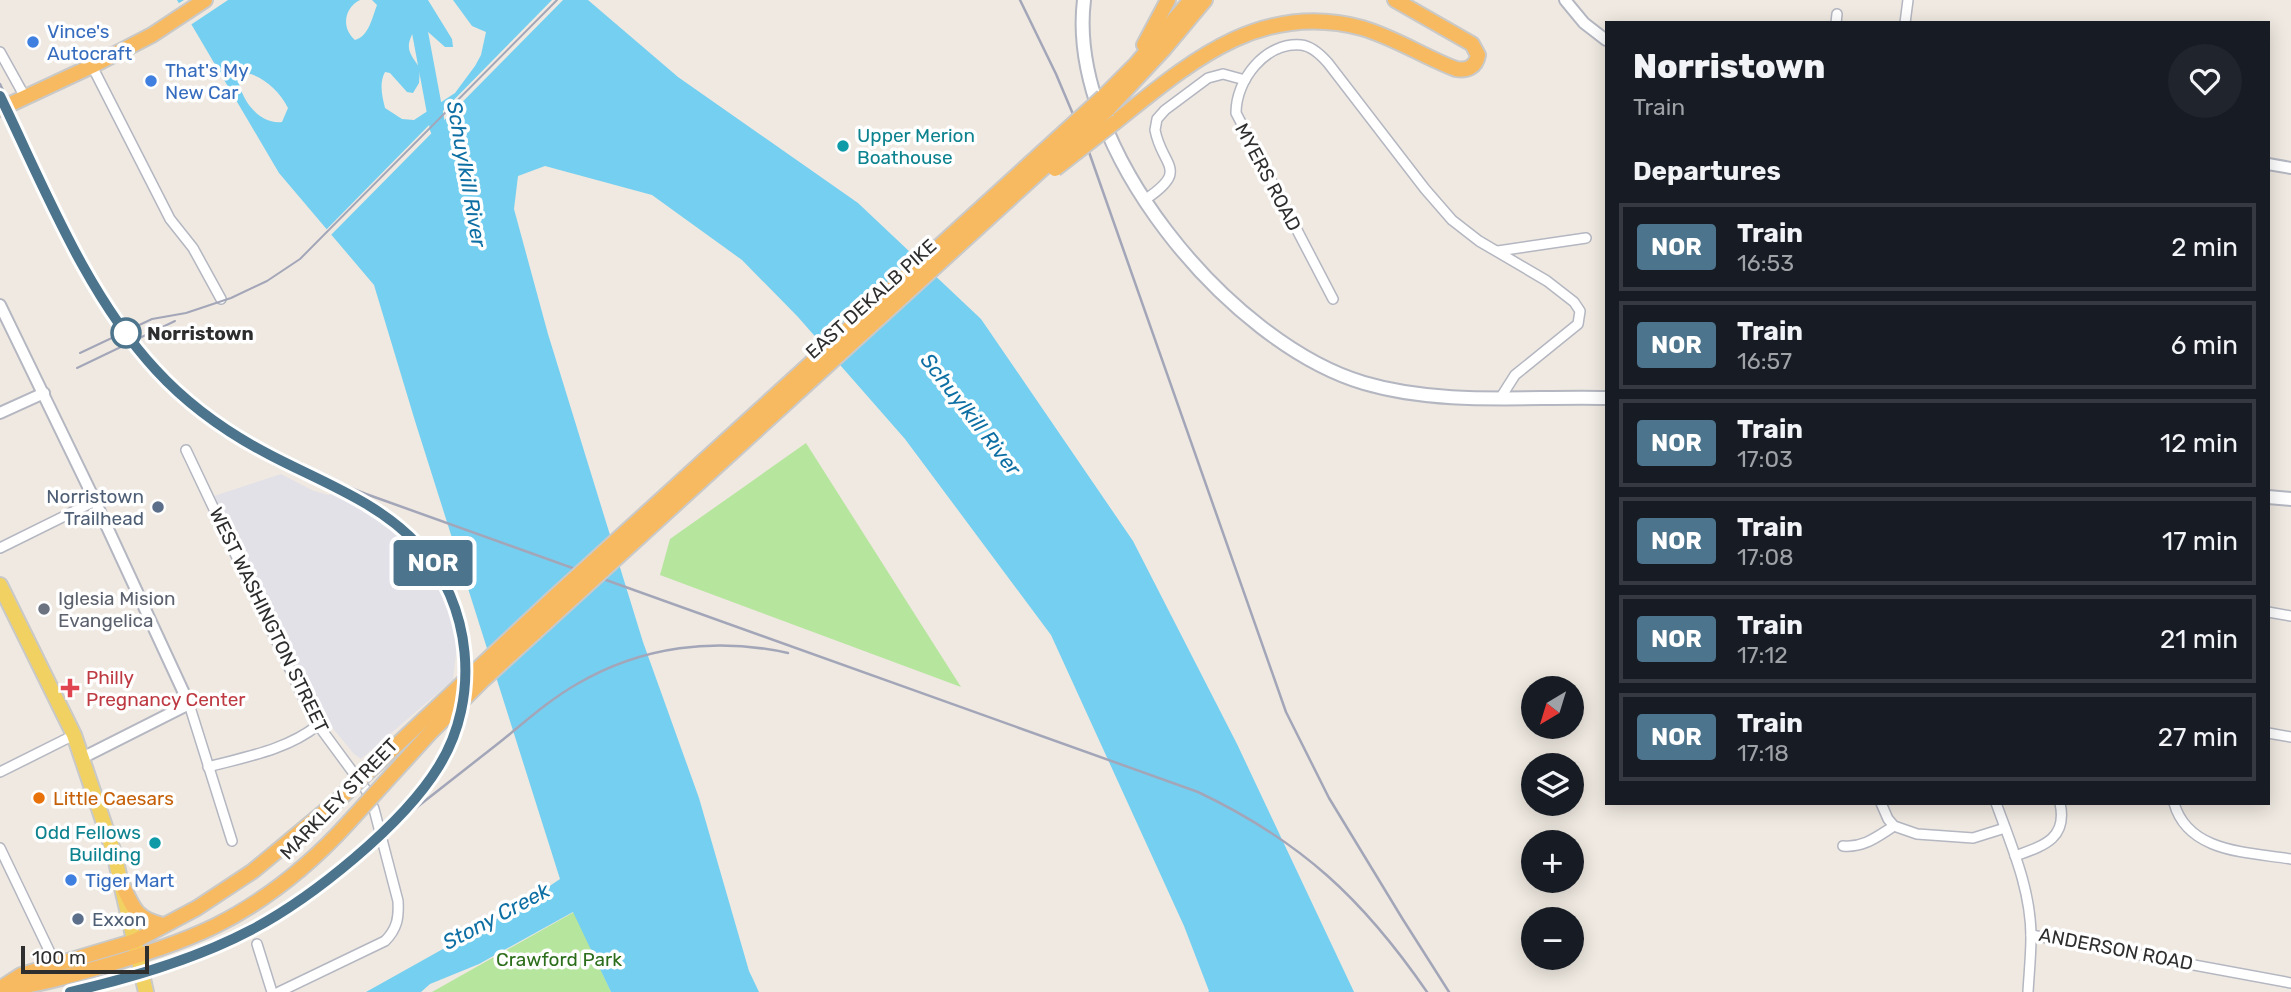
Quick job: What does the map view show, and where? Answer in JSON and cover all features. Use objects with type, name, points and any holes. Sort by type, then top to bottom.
[{"type":"highway","points":[[0,109],[152,35],[205,0]]},
{"type":"highway","points":[[1142,57],[1145,43],[1168,0]]},
{"type":"highway","name":"EAST DEKALB PIKE","points":[[549,610],[1040,172],[1106,103],[1191,0]]},
{"type":"highway","name":"EAST DEKALB PIKE","points":[[549,610],[1106,103],[1164,49],[1205,0]]},
{"type":"highway","points":[[1040,172],[1056,169],[1211,49],[1234,37],[1282,23],[1317,20],[1350,24],[1395,40],[1456,69],[1466,69],[1475,64],[1477,51],[1472,44],[1395,0]]},
{"type":"highway","name":"MARKLEY STREET","points":[[0,989],[25,988],[63,978],[137,948],[163,925],[234,886],[335,803],[549,610]]},
{"type":"highway","name":"MARKLEY STREET","points":[[0,989],[21,975],[212,928],[236,915],[301,869],[349,822],[549,610]]},
{"type":"highway","points":[[122,884],[139,915],[149,922],[163,925]]},
{"type":"main road","points":[[1084,0],[1083,44],[1092,90],[1107,131],[1146,199],[1192,261],[1228,300],[1265,332],[1309,360],[1347,377],[1397,391],[1443,397],[1605,398]]},
{"type":"main road","points":[[2270,497],[2291,499]]},
{"type":"main road","points":[[0,585],[74,735],[111,842],[146,992]]},
{"type":"street","points":[[1565,0],[1584,23],[1605,39]]},
{"type":"street","points":[[1905,21],[1908,0]]},
{"type":"street","points":[[1146,199],[1162,187],[1171,172],[1154,131],[1161,114],[1208,78],[1229,75],[1245,80],[1263,58],[1275,50],[1301,45],[1319,53],[1438,205],[1465,231],[1557,289],[1577,306],[1581,315],[1574,328],[1515,375],[1501,397]]},
{"type":"street","points":[[0,52],[26,97]]},
{"type":"street","points":[[93,66],[170,219],[193,248],[220,299]]},
{"type":"street","name":"MYERS ROAD","points":[[1245,80],[1236,103],[1240,124],[1333,299]]},
{"type":"street","points":[[2270,164],[2291,168]]},
{"type":"street","points":[[1497,251],[1586,238]]},
{"type":"street","points":[[0,304],[189,704],[232,841]]},
{"type":"street","points":[[0,413],[44,393]]},
{"type":"street","name":"WEST WASHINGTON STREET","points":[[186,450],[318,725],[366,790],[374,809],[398,901],[399,915],[396,926],[385,941],[279,992]]},
{"type":"street","points":[[0,548],[95,501]]},
{"type":"street","points":[[2270,612],[2291,616]]},
{"type":"street","points":[[82,758],[189,704]]},
{"type":"street","points":[[208,767],[284,745],[318,725]]},
{"type":"street","points":[[2270,733],[2291,737]]},
{"type":"street","points":[[0,772],[74,735]]},
{"type":"street","points":[[1882,805],[1894,826],[1917,834],[1973,838],[1994,834],[2006,828]]},
{"type":"street","name":"ANDERSON ROAD","points":[[1997,805],[2024,884],[2031,935],[2291,983]]},
{"type":"street","points":[[2015,856],[2052,840],[2061,822],[2060,805]]},
{"type":"street","points":[[2175,805],[2185,827],[2207,843],[2291,859]]},
{"type":"street","points":[[1843,846],[1867,843],[1894,826]]},
{"type":"street","points":[[0,848],[56,965]]},
{"type":"street","points":[[2028,992],[2031,935]]},
{"type":"street","points":[[257,944],[272,992]]},
{"type":"shaded area","points":[[281,474],[314,491],[329,495],[336,491],[379,516],[409,540],[430,565],[450,605],[458,637],[453,680],[361,759],[316,708],[214,496]]},
{"type":"green space","points":[[806,443],[961,687],[660,575],[670,539]]},
{"type":"green space","name":"Crawford Park","points":[[574,912],[611,992],[432,992]]},
{"type":"water","points":[[177,0],[360,0],[351,8],[346,18],[348,30],[355,40],[364,35],[369,26],[377,5],[372,0],[428,0],[452,39],[453,47],[445,47],[427,31],[416,27],[409,44],[410,52],[420,68],[419,83],[413,93],[407,92],[390,73],[385,72],[382,81],[385,108],[402,119],[414,120],[455,93],[481,55],[486,32],[472,26],[453,0],[588,0],[678,77],[858,203],[981,319],[1133,541],[1237,744],[1354,992],[1208,992],[1184,926],[1051,635],[905,439],[798,317],[742,260],[652,195],[545,166],[518,176],[514,209],[548,334],[643,642],[699,798],[749,971],[759,992],[611,992],[573,912],[479,964],[430,984],[421,992],[366,992],[520,906],[560,879],[374,285],[279,173]],"holes":[[[251,74],[268,83],[285,102],[288,108],[282,122],[266,120],[253,110],[243,95],[238,80]]]},
{"type":"pier","points":[[184,0],[228,0],[189,26],[176,5]]},
{"type":"pier","points":[[552,0],[563,0],[329,237],[324,232]]},
{"type":"waterway","name":"Schuylkill River","points":[[414,0],[438,129]]},
{"type":"tram line","points":[[80,353],[152,319],[186,313],[231,298],[267,281],[300,259],[557,0]]},
{"type":"tram line","points":[[77,368],[175,321]]},
{"type":"railway","points":[[1020,0],[1056,74],[1089,152],[1286,712],[1329,798],[1449,992]]},
{"type":"railway","points":[[0,84],[64,218],[113,304],[142,344],[174,381],[229,426],[306,468],[366,494],[1198,792],[1268,831],[1327,875],[1379,928],[1427,992]]},
{"type":"railway","points":[[350,496],[404,531],[437,569],[460,622],[465,680],[453,736],[441,763],[411,803],[351,860]]},
{"type":"railway","points":[[412,811],[547,704],[602,671],[653,653],[680,648],[733,646],[788,653]]},
{"type":"railway","points":[[70,992],[152,970],[231,939],[290,906],[358,855]]},
{"type":"train","name":"NOR","points":[[0,96],[85,269],[121,327],[151,365],[210,418],[247,443],[350,496],[401,528],[418,544],[444,581],[461,627],[466,661],[464,692],[456,730],[440,764],[424,788],[351,860],[296,903],[227,941],[181,959],[70,992]]},
{"type":"place","name":"Vince's Autocraft","points":[[33,42]]},
{"type":"place","name":"That's My New Car","points":[[151,81]]},
{"type":"place","name":"Upper Merion Boathouse","points":[[843,146]]},
{"type":"place","name":"Norristown","points":[[126,333]]},
{"type":"place","name":"Norristown Trailhead","points":[[158,507]]},
{"type":"place","name":"Iglesia Mision Evangelica","points":[[44,609]]},
{"type":"place","name":"Philly Pregnancy Center","points":[[70,688]]},
{"type":"place","name":"Little Caesars","points":[[39,798]]},
{"type":"place","name":"Odd Fellows Building","points":[[155,843]]},
{"type":"place","name":"Tiger Mart","points":[[71,880]]},
{"type":"place","name":"Exxon","points":[[78,919]]},
{"type":"water label","name":"Stony Creek","points":[[496,916]]}]
